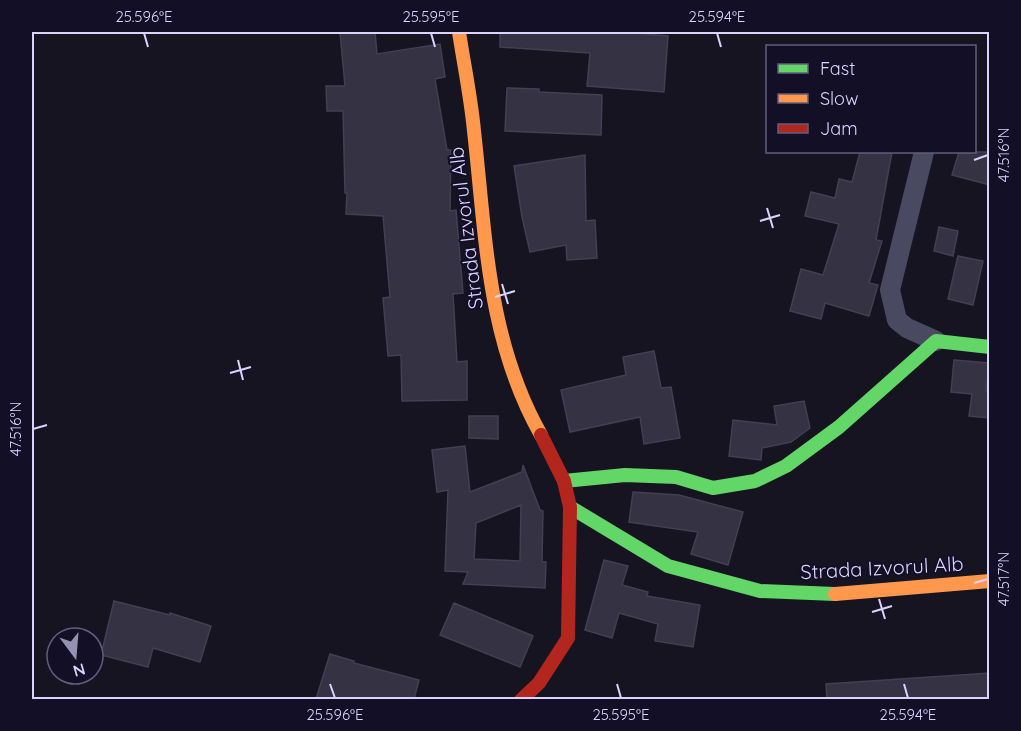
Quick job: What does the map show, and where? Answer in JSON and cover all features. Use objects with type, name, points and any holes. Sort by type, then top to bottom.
[{"type":"street","name":"Strada Izvorul Alb","points":[[459,32],[474,129],[484,240],[499,332],[526,409],[564,481],[570,507],[668,566],[760,591],[841,594],[990,581]]},
{"type":"street","points":[[924,153],[890,290],[897,320],[907,328],[936,341],[990,347]]},
{"type":"street","points":[[564,481],[625,475],[676,477],[713,488],[755,481],[786,466],[839,427],[936,341]]},
{"type":"street","points":[[521,699],[539,684],[568,638],[570,507]]},
{"type":"building","points":[[340,32],[375,32],[377,54],[440,44],[445,77],[435,79],[447,150],[451,150],[450,211],[456,210],[463,293],[453,294],[457,362],[467,361],[467,400],[402,401],[401,355],[388,356],[383,298],[390,297],[383,216],[346,214],[343,111],[327,111],[326,86],[345,86]]},
{"type":"building","points":[[500,32],[622,32],[668,36],[664,92],[587,86],[590,53],[500,47]]},
{"type":"building","points":[[507,88],[602,95],[601,135],[505,131]]},
{"type":"building","points":[[990,152],[990,185],[952,175],[959,153]]},
{"type":"building","points":[[860,153],[892,153],[876,240],[882,241],[869,283],[878,285],[869,316],[825,303],[821,319],[790,311],[801,269],[823,275],[839,224],[805,216],[811,192],[835,198],[839,179],[852,182]]},
{"type":"building","points":[[585,155],[586,221],[595,220],[597,258],[567,260],[566,245],[530,252],[514,166]]},
{"type":"building","points":[[939,227],[958,231],[953,256],[934,251]]},
{"type":"building","points":[[958,256],[983,261],[973,305],[948,299]]},
{"type":"building","points":[[654,351],[661,388],[671,387],[680,438],[644,444],[640,417],[570,432],[561,390],[626,375],[623,357]]},
{"type":"building","points":[[954,360],[989,363],[986,391],[990,392],[990,418],[969,416],[972,394],[951,392]]},
{"type":"building","points":[[804,401],[810,428],[791,442],[762,448],[761,460],[729,456],[733,420],[777,425],[774,406]]},
{"type":"building","points":[[469,416],[498,416],[498,439],[469,438]]},
{"type":"building","points":[[465,446],[470,492],[522,472],[523,465],[540,510],[543,511],[542,562],[546,562],[545,588],[463,584],[468,572],[445,571],[448,490],[437,492],[432,450]],"holes":[[[521,505],[520,561],[474,559],[476,523]]]},
{"type":"building","points":[[633,492],[679,495],[743,512],[728,565],[691,554],[698,532],[629,522]]},
{"type":"building","points":[[604,560],[628,566],[622,585],[648,592],[647,596],[700,605],[693,647],[655,641],[658,624],[619,613],[612,638],[585,630]]},
{"type":"building","points":[[114,601],[170,615],[170,613],[211,626],[200,662],[153,648],[148,667],[105,656],[105,638]]},
{"type":"building","points":[[454,603],[533,636],[520,667],[440,635]]},
{"type":"building","points":[[330,654],[354,661],[354,663],[419,680],[414,699],[316,699]]},
{"type":"building","points":[[990,673],[990,699],[827,699],[826,684]]},
{"type":"traffic: fast","points":[[564,481],[625,475],[676,477],[713,488],[755,481],[786,466],[839,427],[936,341],[990,347]]},
{"type":"traffic: fast","points":[[570,507],[668,566],[760,591],[835,594]]},
{"type":"traffic: slow","points":[[459,32],[473,119],[486,248],[499,325],[509,362],[523,399],[541,435]]},
{"type":"traffic: slow","points":[[835,594],[990,581]]},
{"type":"traffic: jam","points":[[521,700],[539,683],[568,638],[570,507],[564,481],[541,435]]}]
